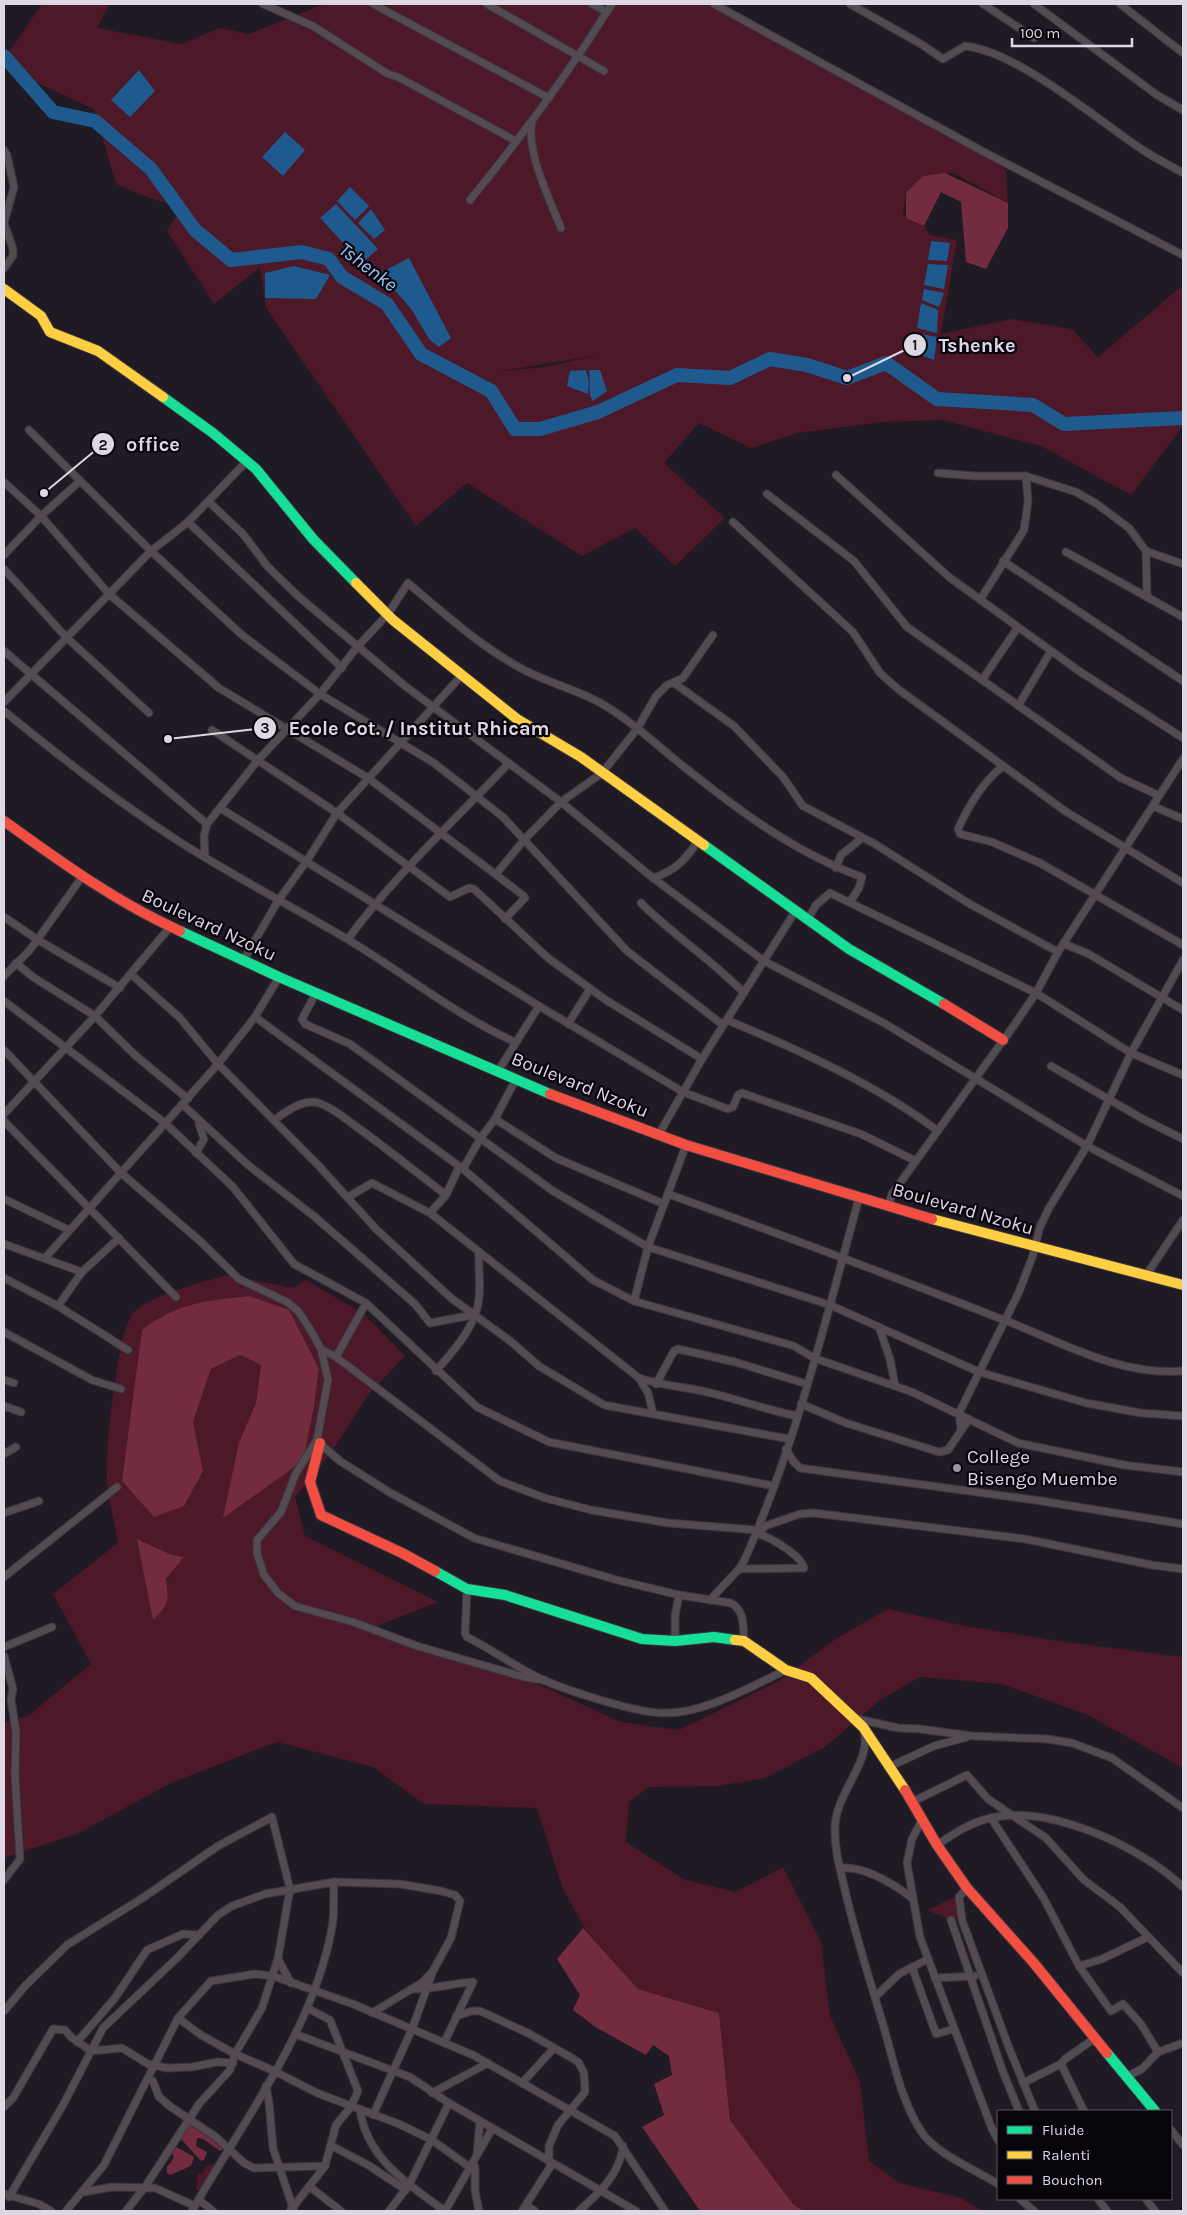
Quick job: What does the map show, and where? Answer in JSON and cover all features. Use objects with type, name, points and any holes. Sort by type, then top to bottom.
[{"type":"street","points":[[262,4],[276,6],[313,26],[388,74],[398,77],[516,141]]},
{"type":"street","points":[[373,4],[549,98]]},
{"type":"street","points":[[487,4],[579,54],[604,70]]},
{"type":"street","points":[[592,4],[607,12]]},
{"type":"street","points":[[470,200],[549,98],[612,4]]},
{"type":"street","points":[[714,4],[984,152],[1183,255]]},
{"type":"street","points":[[850,4],[921,44],[943,59],[965,46],[989,51],[1017,64],[1142,150],[1183,173]]},
{"type":"street","points":[[983,4],[1034,38]]},
{"type":"street","points":[[1034,4],[1157,95],[1183,110]]},
{"type":"street","points":[[1120,4],[1183,52]]},
{"type":"street","points":[[533,119],[531,138],[534,154],[561,228]]},
{"type":"street","points":[[4,150],[7,155],[14,187],[4,222],[14,249],[4,268]]},
{"type":"street","points":[[4,290],[41,316],[50,332],[98,351],[161,394],[172,405],[213,433],[247,461],[268,481],[319,545],[388,614],[517,719],[581,757],[602,773],[618,782],[878,968],[967,1016],[1003,1040]]},
{"type":"street","points":[[28,430],[151,551],[242,635],[320,694],[434,763],[503,817],[627,951],[725,1023],[767,1036],[892,1100],[938,1131]]},
{"type":"street","points":[[4,702],[151,551],[188,522],[247,461]]},
{"type":"street","points":[[938,473],[1026,476],[1076,492],[1098,504],[1129,528],[1146,551],[1148,597]]},
{"type":"street","points":[[836,475],[949,577],[1051,651],[1183,738]]},
{"type":"street","points":[[980,600],[1024,530],[1028,501],[1026,476]]},
{"type":"street","points":[[4,555],[41,516],[80,481]]},
{"type":"street","points":[[4,482],[41,516],[109,594],[219,688],[368,778],[525,897],[505,919]]},
{"type":"street","points":[[766,494],[854,561],[907,628],[1121,778],[1158,796]]},
{"type":"street","points":[[209,502],[243,534],[268,567],[299,597],[434,709],[561,802],[653,878],[764,961],[884,1023],[1087,1146],[1183,1196]]},
{"type":"street","points":[[188,522],[342,668]]},
{"type":"street","points":[[733,522],[854,632],[880,673],[898,689],[1065,811],[1183,883]]},
{"type":"street","points":[[1146,551],[1183,564]]},
{"type":"street","points":[[1066,552],[1183,617]]},
{"type":"street","points":[[1003,561],[1183,681]]},
{"type":"street","points":[[4,569],[66,638],[149,713]]},
{"type":"street","points":[[205,857],[204,836],[207,824],[258,760],[320,694],[358,646],[388,614],[408,584],[487,648],[527,671],[576,691],[611,709],[684,767],[780,838],[836,868],[862,878],[850,902]]},
{"type":"street","points":[[982,680],[1018,627]]},
{"type":"street","points":[[496,874],[524,840],[561,802],[602,773],[637,729],[656,696],[662,689],[683,678],[713,635]]},
{"type":"street","points":[[4,651],[207,824]]},
{"type":"street","points":[[1018,706],[1051,651]]},
{"type":"street","points":[[243,960],[278,901],[306,862],[337,813],[434,709],[462,675]]},
{"type":"street","points":[[674,683],[734,726],[783,777],[803,806],[908,863],[968,903],[1058,952]]},
{"type":"street","points":[[4,711],[116,800],[205,857],[348,940],[438,1000],[476,1023],[515,1042]]},
{"type":"street","points":[[212,730],[337,813],[450,897],[469,888],[474,889],[531,944],[590,989],[644,1025],[702,1059]]},
{"type":"street","points":[[888,1207],[892,1194],[1036,993],[1058,952],[1097,895],[1158,796],[1183,761]]},
{"type":"street","points":[[348,940],[375,902],[410,867],[440,832],[508,764]]},
{"type":"street","points":[[1003,766],[987,782],[964,816],[958,832],[974,840],[992,842],[1040,863],[1183,945]]},
{"type":"street","points":[[1153,806],[1183,819]]},
{"type":"street","points":[[220,808],[306,862],[375,902],[568,1024],[682,1092],[728,1109],[733,1107],[738,1095],[742,1092],[861,1134],[916,1161]]},
{"type":"street","name":"Boulevard Nzoku","points":[[4,820],[82,877],[142,914],[278,977],[498,1072],[686,1145],[888,1207],[1183,1285]]},
{"type":"street","points":[[836,868],[841,854],[862,838]]},
{"type":"street","points":[[653,878],[664,875],[675,867],[688,856],[698,840]]},
{"type":"street","points":[[4,976],[38,940],[82,877]]},
{"type":"street","points":[[808,919],[816,905],[829,893],[1036,993],[1131,1053],[1183,1076]]},
{"type":"street","points":[[641,903],[664,926],[722,971],[744,993]]},
{"type":"street","points":[[659,1134],[702,1059],[796,910]]},
{"type":"street","points":[[4,917],[38,940],[120,988]]},
{"type":"street","points":[[4,1114],[132,975],[170,927]]},
{"type":"street","points":[[1064,944],[1087,953],[1183,1010]]},
{"type":"street","points":[[961,1429],[959,1413],[1029,1268],[1034,1247],[1049,1208],[1087,1146],[1111,1099],[1131,1053],[1183,960]]},
{"type":"street","points":[[16,963],[32,977],[95,1016],[185,1102],[201,1127],[204,1139],[196,1153]]},
{"type":"street","points":[[132,975],[180,1018],[218,1064],[401,1253],[474,1316],[509,1340],[539,1366],[604,1406],[653,1413],[789,1439]]},
{"type":"street","points":[[45,1258],[218,1064],[255,1017],[278,977]]},
{"type":"street","points":[[568,1024],[590,989]]},
{"type":"street","points":[[316,993],[302,1019],[305,1024],[350,1044],[553,1191],[648,1247],[830,1305],[979,1372],[1086,1402],[1141,1413],[1183,1416]]},
{"type":"street","points":[[4,1000],[165,1123],[233,1187],[294,1264],[366,1303],[436,1371],[477,1407],[549,1442],[774,1486]]},
{"type":"street","points":[[498,1072],[539,1006]]},
{"type":"street","points":[[255,1017],[461,1168],[593,1280],[634,1301],[794,1346],[814,1358],[895,1384],[959,1413],[1018,1443],[1124,1465],[1183,1472]]},
{"type":"street","points":[[4,1050],[121,1173],[200,1241],[239,1279],[274,1295],[298,1311],[321,1349],[328,1380],[310,1482],[321,1516],[402,1552],[467,1589],[505,1595],[642,1639],[675,1641],[714,1637],[744,1641],[786,1670],[810,1678],[863,1727],[891,1766],[937,1845],[966,1888],[1033,1962],[1094,2039],[1128,2076],[1154,2110]]},
{"type":"street","points":[[1052,1066],[1111,1099],[1143,1120],[1183,1139]]},
{"type":"street","points":[[430,1213],[446,1195],[461,1168],[495,1119],[516,1079]]},
{"type":"street","points":[[274,1120],[303,1103],[318,1102],[395,1154],[407,1166],[446,1195]]},
{"type":"street","points":[[196,1119],[248,1165],[315,1217],[415,1304],[430,1324],[474,1316]]},
{"type":"street","points":[[495,1119],[556,1158],[664,1204]]},
{"type":"street","points":[[4,1121],[176,1298]]},
{"type":"street","points":[[634,1301],[648,1247],[686,1145]]},
{"type":"street","points":[[348,1197],[370,1183],[374,1183],[430,1213],[639,1378],[656,1384],[713,1393],[772,1411],[797,1416]]},
{"type":"street","points":[[668,1194],[843,1257],[1005,1320],[1104,1362],[1166,1371],[1183,1371]]},
{"type":"street","points":[[710,1600],[739,1569],[757,1533],[801,1404],[859,1198]]},
{"type":"street","points":[[4,1199],[69,1230]]},
{"type":"street","points":[[1147,1274],[1183,1220]]},
{"type":"street","points":[[58,1306],[82,1272],[119,1238]]},
{"type":"street","points":[[4,1244],[82,1272]]},
{"type":"street","points":[[436,1371],[466,1334],[474,1316],[480,1288],[479,1252]]},
{"type":"street","points":[[4,1278],[58,1306],[128,1350]]},
{"type":"street","points":[[336,1357],[366,1303]]},
{"type":"street","points":[[879,1327],[890,1359],[895,1384]]},
{"type":"street","points":[[4,1332],[92,1380],[121,1389]]},
{"type":"street","points":[[321,1349],[336,1357],[500,1481],[545,1498],[591,1510],[668,1523],[757,1533],[799,1557],[803,1562],[804,1568],[739,1569]]},
{"type":"street","points":[[656,1384],[676,1349],[696,1351],[807,1384]]},
{"type":"street","points":[[639,1378],[648,1393],[653,1413]]},
{"type":"street","points":[[4,1380],[14,1383]]},
{"type":"street","points":[[801,1404],[846,1423],[939,1452],[948,1450],[969,1418]]},
{"type":"street","points":[[4,1406],[21,1412]]},
{"type":"street","points":[[318,1442],[340,1461],[389,1492],[474,1538],[617,1580],[678,1595],[731,1603],[738,1607],[742,1613],[744,1641]]},
{"type":"street","points":[[318,1442],[296,1473],[281,1512],[258,1540],[257,1554],[262,1568],[278,1593],[287,1601],[305,1610],[353,1622],[396,1640],[524,1677],[544,1680],[610,1702],[660,1713],[705,1706],[720,1701],[786,1670]]},
{"type":"street","points":[[4,1454],[16,1447]]},
{"type":"street","points":[[786,1449],[800,1468],[1035,1500],[1183,1524]]},
{"type":"street","points":[[4,1577],[117,1487]]},
{"type":"street","points":[[4,1513],[39,1502]]},
{"type":"street","points":[[757,1533],[765,1526],[800,1514],[814,1513],[1025,1539],[1152,1565],[1183,1569]]},
{"type":"street","points":[[467,1589],[466,1636],[544,1680]]},
{"type":"street","points":[[675,1641],[678,1595]]},
{"type":"street","points":[[4,1647],[52,1626]]},
{"type":"street","points":[[4,1656],[13,1689],[11,1699],[16,1732],[15,1776],[20,1859],[4,1880]]},
{"type":"street","points":[[854,1718],[898,1728],[920,1728],[973,1736],[1047,1739],[1072,1743],[1112,1758],[1183,1808]]},
{"type":"street","points":[[863,1727],[866,1747],[862,1760],[844,1790],[838,1807],[835,1825],[835,1843],[840,1868],[861,1952],[903,2091],[920,2131],[936,2147],[997,2183]]},
{"type":"street","points":[[891,1766],[934,1746],[973,1736]]},
{"type":"street","points":[[912,1802],[967,1775],[988,1798],[1046,1838],[1084,1880],[1120,1907],[1183,1973]]},
{"type":"street","points":[[937,1845],[963,1828],[991,1818],[1016,1816],[1058,1821],[1083,1828],[1137,1853],[1183,1887]]},
{"type":"street","points":[[4,2011],[26,1985],[67,1945],[144,1897],[218,1846],[272,1817],[290,1888],[278,1958],[258,2017],[235,2054],[233,2063],[199,2104],[145,2187],[126,2211]]},
{"type":"street","points":[[991,1818],[1043,1896],[1080,1966],[1111,2011],[1123,2004],[1141,2024],[1158,2052]]},
{"type":"street","points":[[922,1820],[912,1839],[907,1863],[920,1937],[997,2138]]},
{"type":"street","points":[[840,1868],[856,1870],[877,1877],[912,1898]]},
{"type":"street","points":[[195,2206],[266,2086],[307,2008],[322,1970],[332,1926],[334,1882]]},
{"type":"street","points":[[51,2211],[32,2202],[6,2196],[63,2106],[103,2028],[218,1915],[232,1906],[265,1894],[290,1888],[334,1882],[400,1884],[441,1891],[458,1898],[461,1904],[451,1938],[433,1971],[412,2029],[373,2115]]},
{"type":"street","points":[[966,1888],[959,1897],[962,1920],[982,1977],[1035,2110]]},
{"type":"street","points":[[951,1920],[1003,2072],[1019,2110]]},
{"type":"street","points":[[77,2042],[115,1998],[148,1950],[183,1934],[199,1935]]},
{"type":"street","points":[[1080,1966],[1102,1959],[1148,1937]]},
{"type":"street","points":[[278,1958],[291,1982]]},
{"type":"street","points":[[875,1997],[892,1980],[928,1959]]},
{"type":"street","points":[[912,1967],[936,2034],[954,2029]]},
{"type":"street","points":[[372,2013],[423,1982],[433,1971]]},
{"type":"street","points":[[66,2211],[84,2192],[104,2165],[178,2018],[213,1980],[255,1974],[273,1976],[314,1990],[444,2042],[488,2063],[615,2136],[665,2211]]},
{"type":"street","points":[[935,1978],[982,1977]]},
{"type":"street","points":[[411,1989],[426,1990],[444,1985],[473,1982],[467,1999],[456,2016],[444,2042]]},
{"type":"street","points":[[292,2210],[325,2166],[332,2146],[336,2125],[351,2107],[358,2091],[330,2020],[307,2008]]},
{"type":"street","points":[[456,2016],[476,2010],[528,2033],[579,2063],[586,2079],[586,2092],[570,2110],[553,2137],[550,2146],[550,2163],[524,2208],[535,2211]]},
{"type":"street","points":[[178,2018],[201,2035],[235,2054],[317,2093],[399,2124],[432,2140],[473,2169],[479,2211]]},
{"type":"street","points":[[4,2106],[13,2098],[53,2028],[65,2030],[77,2042],[91,2051],[122,2048],[144,2062],[167,2068],[192,2067],[217,2062],[233,2063]]},
{"type":"street","points":[[295,2034],[410,2077],[492,2129],[636,2211]]},
{"type":"street","points":[[1023,2083],[1061,2064],[1065,2059],[1094,2039]]},
{"type":"street","points":[[1128,2076],[1142,2069],[1158,2052],[1183,2043]]},
{"type":"street","points":[[522,2083],[554,2048]]},
{"type":"street","points":[[432,2092],[488,2063]]},
{"type":"street","points":[[1061,2064],[1084,2110]]},
{"type":"street","points":[[148,2078],[153,2081],[159,2097],[228,2149],[244,2164],[254,2168],[325,2166]]},
{"type":"street","points":[[266,2086],[271,2117],[271,2136],[292,2210]]},
{"type":"street","points":[[389,2211],[407,2187],[449,2103]]},
{"type":"street","points":[[360,2110],[362,2122],[373,2149],[407,2187]]},
{"type":"street","points":[[332,2146],[407,2187],[445,2211],[473,2169],[476,2159],[480,2121]]},
{"type":"street","points":[[476,2159],[492,2129]]},
{"type":"street","points":[[1172,2131],[1183,2145]]},
{"type":"street","points":[[579,2211],[612,2176],[619,2164],[623,2146]]},
{"type":"street","points":[[310,2187],[341,2211]]},
{"type":"street","points":[[84,2192],[112,2188],[159,2188],[181,2202],[213,2211]]},
{"type":"street","points":[[1021,2200],[1034,2211]]},
{"type":"street","points":[[1099,2200],[1107,2211]]},
{"type":"street","points":[[1147,2200],[1155,2211]]},
{"type":"shaded area","points":[[42,4],[110,4],[97,28],[182,44],[219,28],[249,34],[325,4],[714,4],[984,152],[1006,170],[1008,203],[954,173],[923,176],[906,193],[903,215],[924,226],[930,235],[957,240],[941,334],[1012,319],[1072,329],[1098,357],[1183,285],[1183,426],[1131,495],[1041,446],[942,420],[882,422],[798,433],[751,448],[699,423],[664,463],[725,518],[675,566],[635,528],[582,556],[467,483],[416,526],[266,308],[260,267],[214,304],[167,231],[182,207],[149,198],[116,184],[94,109],[4,68],[4,59]],"holes":[[[599,355],[544,367],[496,372]]]},
{"type":"shaded area","points":[[945,173],[1008,203],[1008,228],[986,269],[966,262],[961,202],[941,192],[924,226],[906,218],[906,193],[923,176]]},
{"type":"shaded area","points":[[228,1275],[293,1288],[306,1280],[364,1314],[405,1356],[368,1395],[331,1453],[295,1497],[305,1536],[438,1602],[364,1631],[535,1683],[621,1722],[679,1730],[779,1681],[837,1638],[888,1609],[965,1626],[1066,1642],[1183,1657],[1183,1768],[1088,1715],[1002,1684],[920,1677],[880,1700],[825,1747],[765,1778],[718,1786],[649,1787],[629,1802],[626,1842],[685,1880],[736,1892],[783,1867],[821,1942],[830,2016],[860,2082],[869,2161],[900,2183],[961,2198],[982,2211],[804,2211],[793,2204],[730,2120],[719,2013],[638,1989],[586,1931],[562,1887],[537,1808],[424,1804],[373,1767],[277,1742],[171,1783],[79,1833],[4,1858],[4,1722],[28,1716],[91,1664],[53,1594],[118,1543],[109,1495],[107,1465],[113,1393],[127,1325],[133,1313],[141,1306],[164,1294]],"holes":[[[142,1330],[319,1369],[314,1407],[303,1461],[224,1517],[239,1442],[256,1403],[261,1365],[240,1355],[211,1369],[193,1422],[136,1383]],[[137,1539],[172,1555],[184,1557],[166,1580]]]},
{"type":"shaded area","points":[[250,1296],[289,1310],[319,1369],[314,1407],[303,1461],[223,1518],[239,1442],[256,1403],[261,1365],[240,1355],[211,1369],[193,1422],[203,1471],[184,1506],[154,1517],[122,1481],[142,1330],[180,1308],[193,1304]]},
{"type":"shaded area","points":[[137,1539],[172,1555],[184,1557],[166,1579],[167,1602],[153,1620]]},
{"type":"shaded area","points":[[955,1897],[968,1914],[951,1920],[927,1910]]},
{"type":"shaded area","points":[[583,1928],[638,1989],[719,2013],[730,2120],[793,2204],[804,2211],[700,2211],[642,2127],[664,2115],[654,2084],[672,2075],[669,2056],[653,2045],[646,2055],[597,2028],[573,2010],[580,1995],[557,1959]]},
{"type":"shaded area","points":[[191,2123],[225,2148],[220,2151],[203,2139],[197,2138],[196,2146],[207,2152],[204,2160],[201,2161],[180,2138]]},
{"type":"shaded area","points":[[175,2146],[194,2157],[191,2166],[170,2175],[167,2173],[167,2166],[174,2157],[171,2152]]},
{"type":"shaded area","points":[[217,2164],[200,2190],[196,2190],[198,2174],[203,2173],[207,2165]]},
{"type":"water","points":[[139,70],[155,91],[130,117],[111,100]]},
{"type":"water","points":[[285,132],[305,150],[283,176],[262,157]]},
{"type":"water","points":[[350,187],[369,206],[355,220],[337,201]]},
{"type":"water","points":[[336,204],[378,249],[362,263],[320,218]]},
{"type":"water","points":[[371,209],[385,230],[374,239],[358,223]]},
{"type":"water","points":[[931,241],[950,243],[947,261],[928,260]]},
{"type":"water","points":[[409,258],[451,338],[439,347],[429,339],[412,310],[380,273]]},
{"type":"water","points":[[928,264],[948,265],[944,289],[924,285]]},
{"type":"water","points":[[294,266],[330,275],[316,299],[265,298],[265,273]]},
{"type":"water","points":[[924,289],[944,293],[939,307],[922,300]]},
{"type":"water","points":[[921,303],[938,310],[937,333],[917,328]]},
{"type":"water","points":[[916,333],[937,337],[934,360],[915,353]]},
{"type":"water","points":[[586,370],[589,382],[588,394],[567,386],[570,371]]},
{"type":"water","points":[[589,370],[600,370],[607,391],[593,401],[590,391]]},
{"type":"waterway","name":"Tshenke","points":[[4,56],[53,112],[95,121],[151,169],[195,230],[231,260],[302,252],[329,259],[342,277],[387,304],[421,354],[491,391],[515,429],[540,429],[598,412],[677,375],[730,378],[770,359],[807,365],[847,378],[886,363],[937,399],[1033,405],[1064,424],[1183,418]]},
{"type":"traffic: fast","points":[[163,397],[213,433],[256,469],[313,539],[356,583]]},
{"type":"traffic: fast","points":[[704,845],[849,949],[944,1004]]},
{"type":"traffic: fast","points":[[180,931],[279,977],[550,1094]]},
{"type":"traffic: fast","points":[[435,1571],[467,1589],[505,1595],[642,1639],[675,1641],[714,1637],[735,1640]]},
{"type":"traffic: fast","points":[[1107,2053],[1154,2110]]},
{"type":"traffic: slow","points":[[4,289],[41,316],[50,332],[98,351],[163,397]]},
{"type":"traffic: slow","points":[[356,583],[393,620],[517,719],[581,757],[704,845]]},
{"type":"traffic: slow","points":[[932,1219],[1183,1285]]},
{"type":"traffic: slow","points":[[735,1640],[744,1641],[786,1670],[811,1678],[863,1727],[905,1790]]},
{"type":"traffic: jam","points":[[4,821],[111,894],[156,920],[180,931]]},
{"type":"traffic: jam","points":[[944,1004],[1003,1040]]},
{"type":"traffic: jam","points":[[550,1094],[686,1145],[932,1219]]},
{"type":"traffic: jam","points":[[320,1443],[310,1482],[321,1515],[402,1553],[435,1571]]},
{"type":"traffic: jam","points":[[905,1790],[937,1845],[967,1888],[1033,1962],[1107,2053]]},
{"type":"place","name":"Tshenke","points":[[847,378]]},
{"type":"place","name":"office","points":[[44,493]]},
{"type":"place","name":"Ecole Cot. / Institut Rhicam","points":[[168,739]]},
{"type":"place","name":"College Bisengo Muembe","points":[[957,1468]]}]
